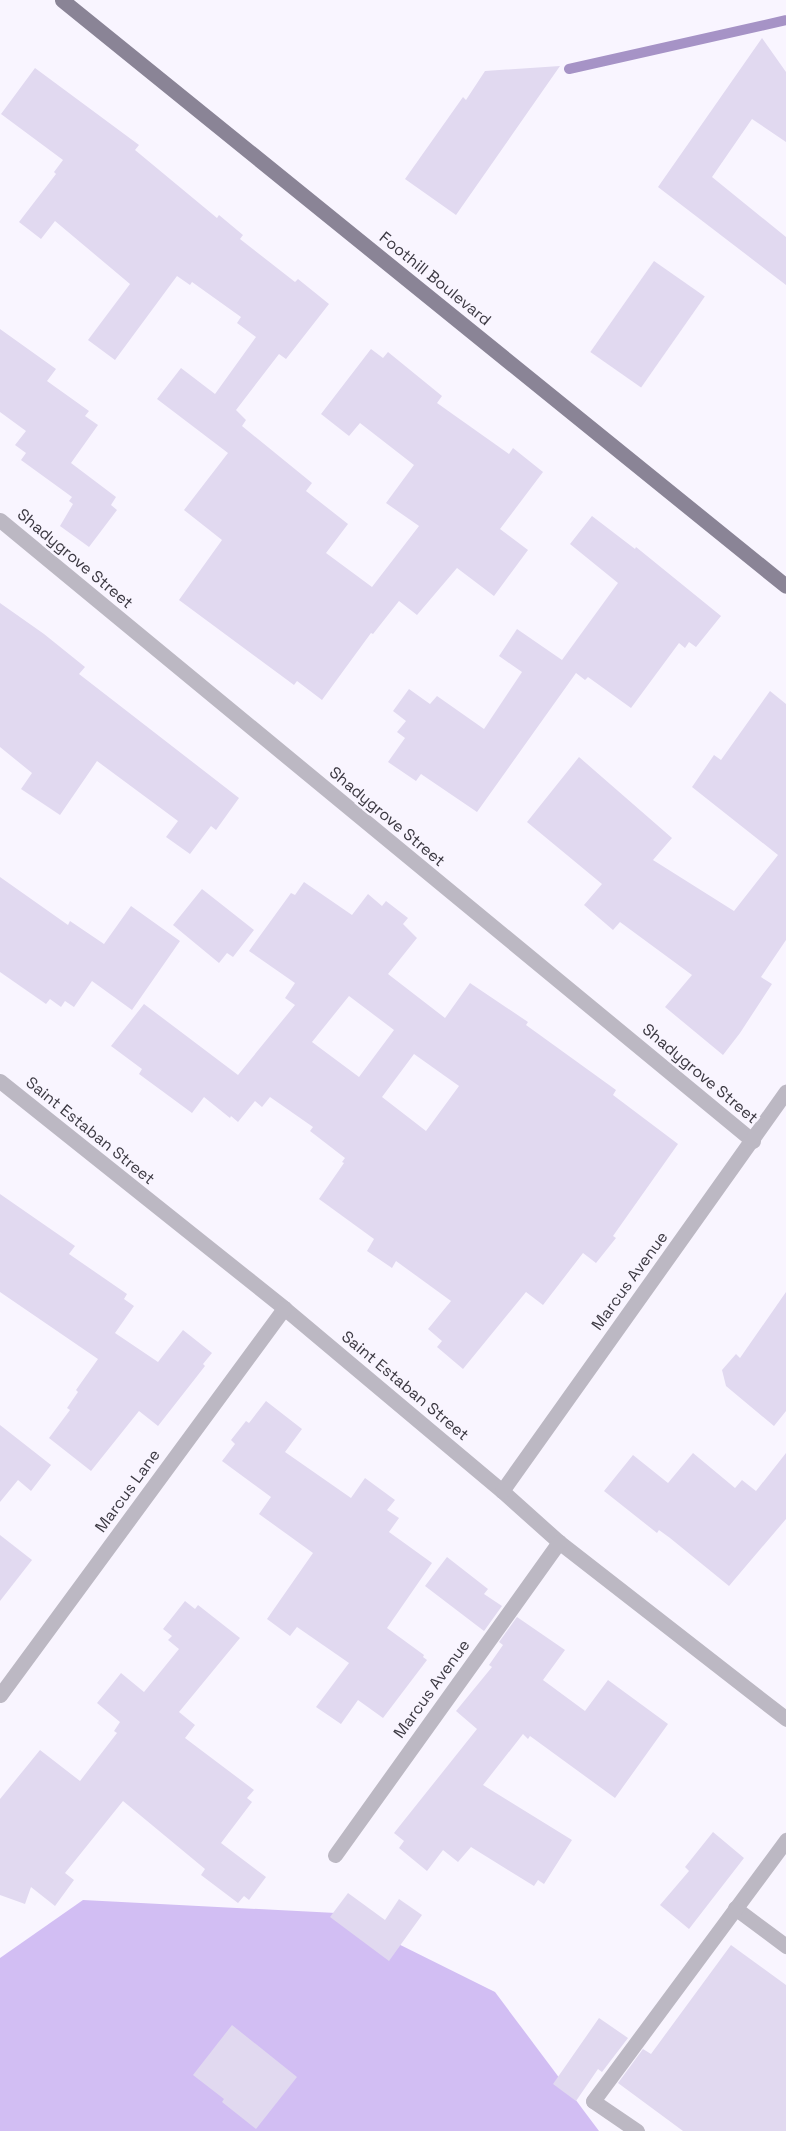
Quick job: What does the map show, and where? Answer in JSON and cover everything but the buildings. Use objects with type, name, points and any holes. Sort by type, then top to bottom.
[{"type":"main road","name":"Foothill Boulevard","points":[[62,0],[786,586]]},
{"type":"street","name":"Shadygrove Street","points":[[0,520],[752,1140]]},
{"type":"street","name":"Saint Estaban Street","points":[[0,1082],[284,1308],[502,1491],[559,1542],[786,1719]]},
{"type":"street","name":"Marcus Avenue","points":[[502,1491],[786,1092]]},
{"type":"street","name":"Marcus Lane","points":[[0,1696],[284,1308]]},
{"type":"street","name":"Marcus Avenue","points":[[334,1855],[559,1542]]},
{"type":"street","points":[[637,2131],[593,2101],[786,1840]]},
{"type":"street","points":[[735,1908],[786,1946]]},
{"type":"shaded area","points":[[83,1900],[336,1913],[495,1992],[599,2131],[0,2131],[0,1958]]},
{"type":"waterway","points":[[569,69],[786,20]]}]
